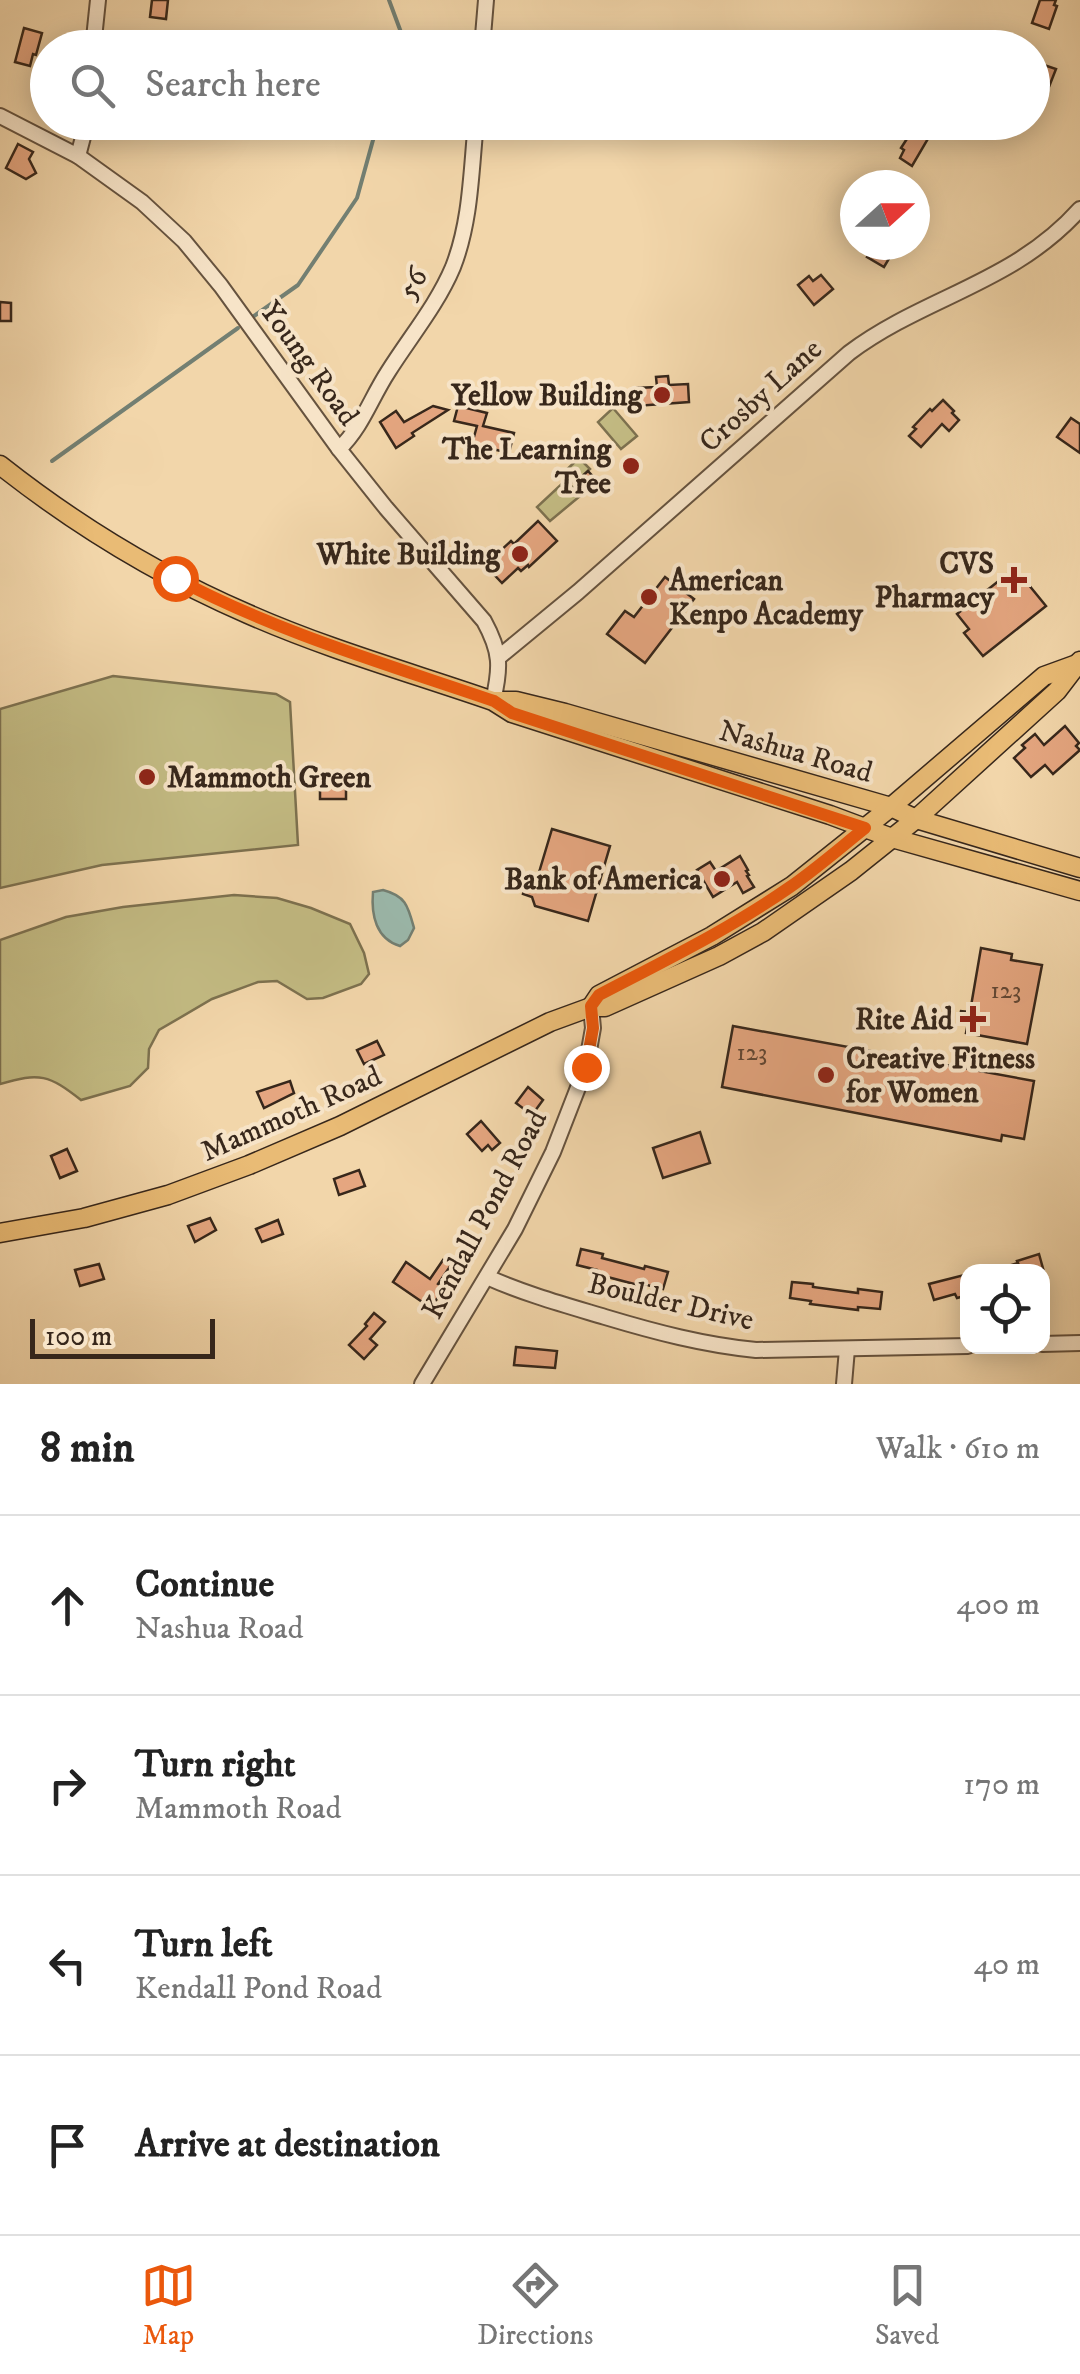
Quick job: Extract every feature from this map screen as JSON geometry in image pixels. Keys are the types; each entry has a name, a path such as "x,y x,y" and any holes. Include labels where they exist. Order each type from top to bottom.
{"main road":[{"name":"Nashua Road","path":"0,465 74,519 150,566 212,598 306,638 494,701 512,713 892,838 1080,890"},
{"name":"Mammoth Road","path":"591,1006 599,995 712,936 778,894 891,807 1044,676 1078,662"},
{"name":"Mammoth Road","path":"0,1233 84,1218 168,1195 250,1165 340,1126 520,1035 591,1006 604,1007 734,948 800,907 916,819 1057,691 1078,662"},
{"name":"Nashua Road","path":"494,701 516,701 565,713 891,807 916,819 1080,868"}],"street":[{"path":"94,30 98,0"},
{"path":"484,30 486,0"},
{"name":"Young Road","path":"0,116 30,131"},
{"name":"Young Road","path":"47,140 78,156 142,202 184,241 339,449 484,620 499,657"},
{"path":"78,156 82,140"},
{"name":"56","path":"339,449 359,426 385,375 433,305 452,267 468,212 474,140"},
{"name":"Crosby Lane","path":"499,657 849,354 885,328 1012,266 1080,209"},
{"path":"494,701 499,657"},
{"name":"Kendall Pond Road","path":"422,1384 488,1276 536,1186 579,1088 591,1047 591,1006"},
{"name":"Boulder Drive","path":"488,1276 560,1304 705,1344 756,1350 960,1346"},
{"path":"1050,1344 1080,1343"},
{"path":"844,1384 847,1349"}],"shaded area":[{"path":"613,408 637,436 621,449 598,422"},
{"path":"579,458 590,469 570,484 580,496 550,521 537,507 565,481 561,475"},
{"name":"Mammoth Green","path":"113,676 276,694 290,702 298,845 102,865 0,888 0,709"},
{"path":"383,890 401,899 412,920 414,928 400,946 385,938 374,917 373,892"},
{"path":"234,895 277,898 350,924 369,974 361,984 323,998 307,999 277,981 258,982 212,999 159,1030 149,1049 148,1068 130,1086 81,1100 44,1078 0,1084 0,940 66,917"}],"building":[{"path":"152,0 168,0 166,19 150,17"},
{"path":"1040,0 1056,0 1049,29 1032,23"},
{"path":"24,28 31,30 30,66 15,62"},
{"path":"906,140 927,140 912,166 900,158 904,150 901,148"},
{"path":"18,144 33,152 29,159 36,173 26,179 6,168"},
{"path":"821,275 833,289 814,305 798,285 809,276 813,281"},
{"path":"0,302 11,303 11,321 0,321"},
{"name":"Yellow Building","path":"668,376 669,385 688,384 689,402 636,406 635,388 657,387 656,377"},
{"path":"943,400 959,420 949,431 942,424 921,447 909,436 916,429 913,427"},
{"path":"433,406 448,410 396,448 380,422 396,411 404,422"},
{"path":"458,406 487,413 483,426 514,433 509,453 472,444 477,426 454,421"},
{"path":"1071,418 1080,424 1080,453 1057,437"},
{"path":"588,471 598,482 588,491 578,480"},
{"name":"White Building","path":"538,521 557,541 529,567 521,571 518,568 502,583 485,565"},
{"name":"CVS Pharmacy","path":"1015,568 1046,606 983,656 964,633 969,629 957,614"},
{"path":"665,577 694,599 645,663 607,634 625,611 634,617"},
{"path":"1065,726 1080,750 1053,774 1045,765 1031,777 1014,758 1025,748 1022,745 1035,734 1044,745"},
{"path":"320,778 346,778 346,799 320,799"},
{"path":"552,829 610,846 588,921 535,906 532,897 523,894 528,876 537,879"},
{"name":"Bank of America","path":"740,856 754,887 743,893 737,882 713,897 697,870 710,862 716,871"},
{"name":"Rite Aid","path":"981,948 1012,954 1011,960 1042,965 1027,1044 966,1033 968,1023 959,1022 961,1011 970,1012"},
{"path":"733,1026 1034,1081 1024,1139 1002,1135 1001,1141 722,1087"},
{"path":"377,1041 384,1055 364,1064 357,1050"},
{"path":"290,1081 294,1093 264,1108 257,1092"},
{"path":"528,1087 543,1100 532,1115 516,1103"},
{"path":"481,1121 500,1143 492,1150 488,1145 482,1151 467,1134"},
{"path":"700,1132 710,1163 663,1178 653,1148"},
{"path":"67,1149 77,1171 60,1178 51,1156"},
{"path":"359,1170 365,1186 339,1195 334,1179"},
{"path":"210,1218 216,1230 195,1242 188,1226"},
{"path":"278,1220 283,1234 262,1242 256,1229"},
{"path":"581,1249 603,1254 602,1258 668,1272 663,1289 596,1274 597,1270 577,1265"},
{"path":"1039,1254 1042,1264 1015,1264"},
{"path":"443,1260 451,1265 438,1284 444,1288 431,1308 393,1282 406,1262 430,1279"},
{"path":"99,1264 104,1279 80,1286 75,1270"},
{"path":"960,1276 960,1297 955,1294 934,1300 929,1284"},
{"path":"792,1282 858,1293 858,1289 882,1292 880,1309 858,1310 790,1298"},
{"path":"374,1313 385,1322 370,1339 377,1345 364,1359 349,1345"},
{"path":"516,1347 557,1351 555,1368 514,1365"}],"waterway":[{"path":"389,0 400,30"},
{"path":"254,316 298,285 357,198 373,140"},
{"path":"52,461 238,328"}],"place":[{"name":"Yellow Building","path":"662,395"},
{"name":"The Learning Tree","path":"631,466"},
{"name":"White Building","path":"520,554"},
{"name":"CVS Pharmacy","path":"1014,580"},
{"name":"American Kenpo Academy","path":"649,597"},
{"name":"Mammoth Green","path":"147,777"},
{"name":"Bank of America","path":"722,879"},
{"name":"Rite Aid","path":"973,1019"},
{"name":"Creative Fitness for Women","path":"826,1075"}],"route":[{"path":"175,578 306,638 494,701 512,713 865,828 752,912 599,995 591,1006 593,1028 586,1067"}]}
